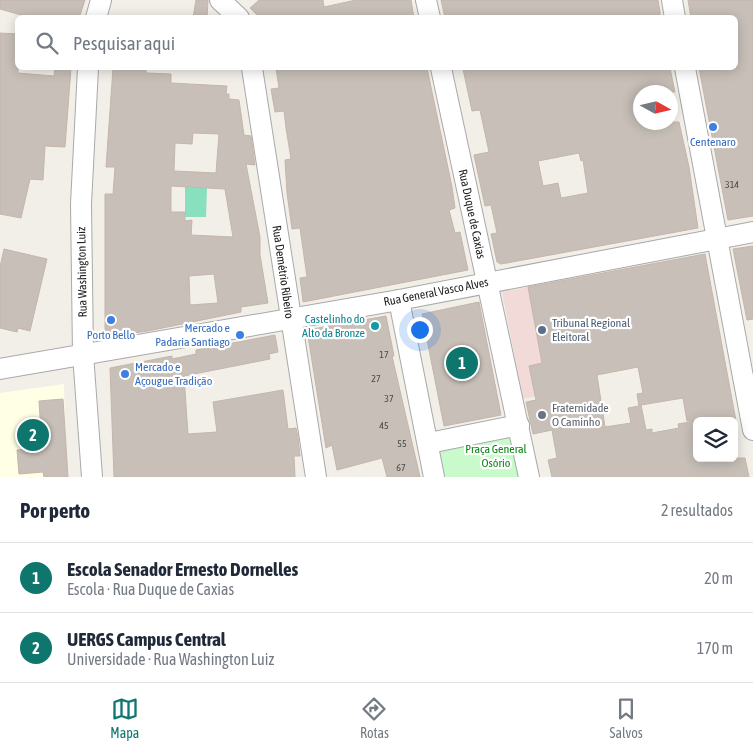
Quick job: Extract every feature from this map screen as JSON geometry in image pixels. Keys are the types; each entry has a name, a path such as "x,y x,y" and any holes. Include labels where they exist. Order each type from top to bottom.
{"street":[{"path":"97,15 101,0"},
{"path":"220,0 236,15"},
{"path":"426,0 429,15"},
{"path":"672,0 674,15"},
{"name":"Rua Washington Luiz","path":"88,70 81,204 83,354 92,477"},
{"name":"Rua Demétrio Ribeiro","path":"252,70 316,477"},
{"name":"Rua Duque de Caxias","path":"441,70 529,477"},
{"path":"685,70 753,430"},
{"name":"Rua General Vasco Alves","path":"0,370 400,300 753,232"},
{"path":"400,300 429,443 434,477"},
{"path":"429,443 518,424"}],"shaded area":[{"name":"Tribunal Regional Eleitoral","path":"565,280 585,387 523,399 502,292"},
{"path":"64,384 66,477 0,477 0,393"}],"green space":[{"path":"185,187 207,188 206,217 185,217"},
{"name":"Praça General Osório","path":"513,430 522,477 441,477 435,448"}],"building":[{"path":"0,0 85,0 80,15 21,15 0,9"},
{"path":"196,0 208,0 207,15 194,15"},
{"path":"259,0 323,0 324,7 356,0 411,0 414,15 257,15 250,8"},
{"path":"441,0 658,0 660,12 660,15 444,15"},
{"path":"688,0 753,0 753,216 728,220 699,70 738,70 738,15 690,15"},
{"path":"0,33 15,34 15,70 18,70 18,73 54,76 55,70 71,70 65,147 45,146 43,180 30,179 21,218 0,214"},
{"path":"113,70 146,70 146,73 171,74 171,83 227,86 226,94 229,94 229,99 239,100 244,135 251,136 255,165 246,164 260,237 260,255 268,303 241,307 241,312 148,331 105,337 105,194 113,194 115,167 106,167","holes":["193,133 219,134 216,173 174,171 175,143 192,144","171,186 225,189 233,237 191,235 192,220 185,221 185,212 171,212","214,274 218,303 190,305 189,276"]},
{"path":"276,70 427,70 452,187 455,208 449,210 455,233 460,232 468,270 303,302 300,278 307,277 300,228 292,229 287,193 285,160 291,159 284,111 275,112 271,89 279,88"},
{"path":"463,70 670,70 674,85 633,85 633,130 678,130 679,122 689,167 698,228 501,264 497,262 491,234 497,233 491,205 485,206 474,155 489,152 480,110 472,111","holes":["579,153 581,161 583,160 588,193 561,198 558,183 543,186 538,161"]},
{"path":"753,246 753,319 747,320 733,249"},
{"path":"4,249 47,259 30,331 18,328 17,332 0,328 0,267"},
{"path":"705,254 735,417 693,417 693,421 687,421 683,398 641,405 646,430 652,429 652,433 679,428 678,424 693,422 693,462 738,462 738,458 745,458 749,477 552,477 548,460 557,458 552,430 533,434 526,402 536,400 529,366 542,363 528,287","holes":["638,367 643,393 637,394 639,406 628,408 631,423 605,427 597,375"]},
{"path":"479,302 501,415 444,426 422,314"},
{"path":"386,316 394,356 392,356 420,477 387,477 382,458 337,470 332,445 326,448 307,330"},
{"path":"275,335 278,352 269,354 270,359 184,376 188,434 217,432 213,402 283,390 288,429 296,428 298,438 300,456 294,456 295,477 114,477 110,368 172,356 172,359 196,354 196,350"},
{"path":"63,399 68,477 44,477 43,472 19,474 17,450 42,448 39,401"}],"place":[{"name":"Centenaro","path":"713,127"},
{"name":"Porto Bello","path":"111,320"},
{"name":"Castelinho do Alto da Bronze","path":"375,326"},
{"name":"Tribunal Regional Eleitoral","path":"542,330"},
{"name":"Mercado e Padaria Santiago","path":"240,335"},
{"name":"Escola Senador Ernesto Dornelles","path":"462,363"},
{"name":"Mercado e Açougue Tradição","path":"125,374"},
{"name":"Fraternidade O Caminho","path":"542,415"},
{"name":"UERGS Campus Central","path":"33,435"}]}
